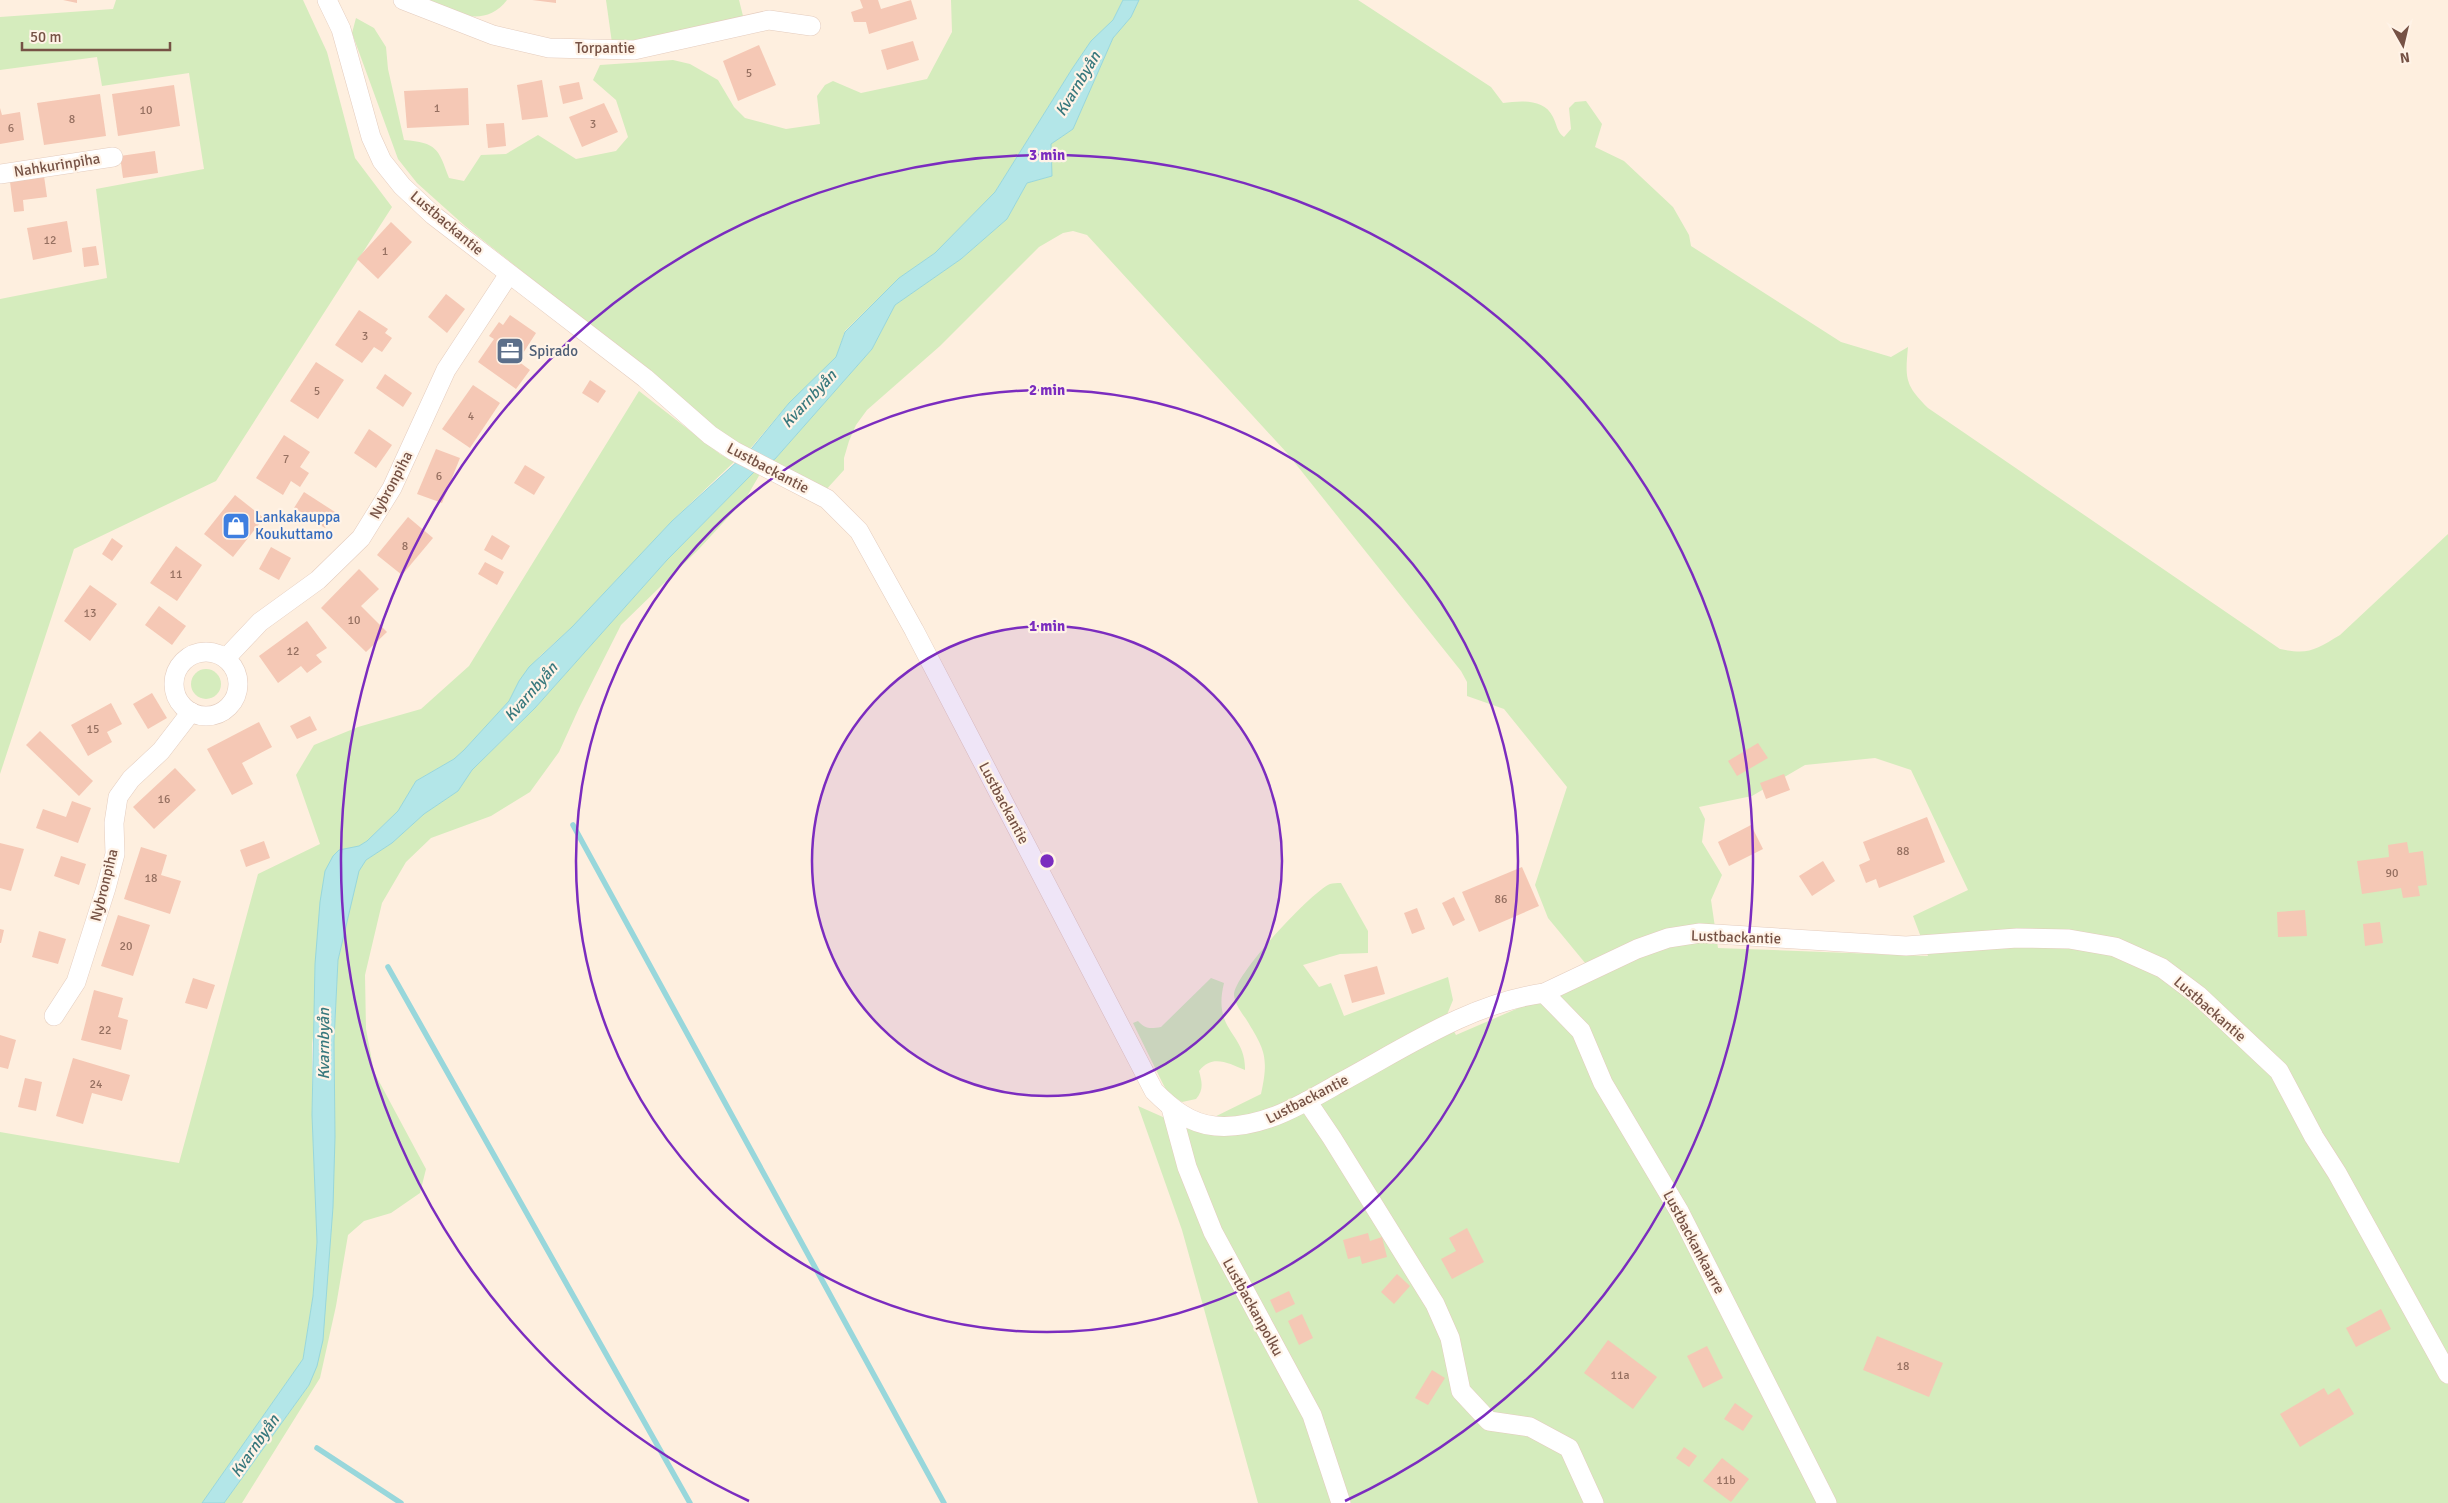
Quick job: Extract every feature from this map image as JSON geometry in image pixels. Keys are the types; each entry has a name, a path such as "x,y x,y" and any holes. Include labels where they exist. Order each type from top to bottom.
{"street":[{"name":"Lustbackantie","path":"327,0 341,29 371,137 382,161 402,186 433,215 645,378 710,435 734,451 827,499 859,531 918,639 1154,1091 1171,1108 1191,1120 1214,1126 1237,1126 1259,1123 1307,1101 1457,1019 1530,994 1544,992 1637,949 1668,938 1700,933 1906,946 2017,938 2068,939 2115,947 2162,968 2198,995 2279,1071 2314,1137 2337,1173 2448,1374"},
{"name":"Torpantie","path":"403,0 495,35 549,48 634,50 769,20 811,26"},
{"name":"Nahkurinpiha","path":"0,174 113,157"},
{"name":"Nybronpiha","path":"226,658 260,622 318,580 361,538 392,488 446,370 509,274"},
{"path":"206,651 226,658 233,666 237,675 238,686 233,701 222,712 212,715 201,715 191,712 177,696 175,676 179,666 186,659 206,651"},
{"name":"Nybronpiha","path":"54,1016 76,982 106,888 115,854 114,823 118,797 131,779 161,751 191,712"},
{"name":"Lustbackankaarre","path":"1544,992 1581,1031 1603,1083 1679,1210 1827,1503"},
{"path":"1307,1101 1435,1304 1450,1338 1461,1391 1489,1421 1530,1427 1569,1448 1594,1503"},
{"name":"Lustbackanpolku","path":"1171,1108 1187,1167 1213,1232 1312,1415 1342,1503"}],"green space":[{"path":"116,0 303,0 327,52 355,158 392,207 216,481 74,549 0,774 0,299 107,278 96,189 204,169 189,73 102,86 97,57 0,70 0,17 113,9"},
{"path":"424,0 507,0 498,9 488,14 467,16"},
{"path":"606,0 739,0 744,20 659,40 612,43"},
{"path":"951,0 1123,0 1113,20 1091,41 1072,69 995,192 935,253 899,278 845,331 836,357 789,403 749,450 721,434 681,397 465,226 417,183 398,159 352,33 356,18 374,28 386,47 388,69 404,140 430,145 439,154 449,178 464,181 481,155 506,154 538,135 576,159 616,151 628,137 616,100 593,80 600,65 673,60 690,64 718,80 734,107 745,118 786,129 820,124 817,96 825,85 833,81 861,93 927,79 952,32"},
{"path":"1139,0 1358,0 1491,87 1503,103 1531,102 1544,107 1553,117 1558,131 1564,137 1571,129 1569,108 1575,102 1586,101 1602,124 1595,147 1624,161 1673,207 1689,235 1691,246 1841,342 1891,357 1908,347 1908,381 1915,393 1928,408 2280,649 2290,651 2312,650 2340,635 2448,534 2448,1503 1258,1503 1182,1230 1138,1106 1190,1129 1261,1094 1265,1071 1264,1054 1246,1019 1238,1008 1234,995 1237,985 1274,935 1320,890 1330,884 1341,883 1368,931 1368,953 1340,954 1303,965 1319,987 1331,983 1344,1016 1448,977 1453,1000 1446,1017 1456,1035 1595,975 1548,918 1535,885 1567,787 1504,709 1467,696 1467,682 1461,671 1287,453 1087,235 1073,231 1063,233 1039,247 940,346 867,410 856,425 849,441 844,458 844,470 824,492 767,463 775,459 872,349 895,305 961,259 1007,219 1027,183 1052,176 1051,144 1073,129 1113,38 1131,17","holes":["1875,758 1911,770 1968,890 1913,916 1928,956 1718,948 1711,900 1722,875 1702,842 1705,819 1699,807 1752,796 1805,765"]},
{"path":"639,391 720,454 734,462 672,521 572,627 540,656 519,681 509,701 464,750 454,759 416,781 398,811 367,841 359,846 339,851 312,1044 312,1115 317,1242 313,1296 303,1359 202,1503 0,1503 0,1132 179,1163 258,874 320,844 296,775 314,745 358,727 421,709 469,666"},
{"path":"755,471 760,474 746,498 698,550 621,625 559,752 530,792 491,816 431,838 406,862 382,903 365,975 366,1029 374,1072 426,1169 420,1193 391,1213 364,1221 348,1235 336,1306 320,1378 242,1503 224,1503 309,1385 335,1137 334,1041 338,960 358,871 366,860 392,843 424,814 458,791 472,770 535,708 667,560"},
{"path":"206,669 217,673 221,684 217,695 206,699 195,695 191,684 195,673"},
{"path":"1211,978 1224,983 1221,999 1222,1012 1244,1057 1245,1070 1215,1061 1209,1063 1199,1071 1202,1086 1199,1096 1196,1099 1182,1102 1168,1093 1133,1023 1138,1021 1148,1028 1161,1027"}],"water":[{"name":"Kvarnbyån","path":"1123,0 1139,0 1131,17 1113,38 1073,129 1051,144 1052,176 1027,183 1007,219 961,259 895,305 872,349 775,459 755,471 667,560 535,708 472,770 458,791 424,814 392,843 366,860 359,871 338,960 334,1041 335,1137 333,1207 323,1340 317,1366 309,1385 224,1503 202,1503 303,1359 313,1296 317,1242 312,1115 315,964 320,902 325,871 333,856 339,850 359,846 367,841 398,811 416,781 454,759 464,750 509,701 519,681 529,667 572,627 672,521 752,448 789,403 836,357 845,332 899,278 935,253 995,192 1072,69 1091,41 1113,20"}],"building":[{"path":"63,0 77,0 77,3"},
{"path":"532,0 556,0 556,3"},
{"path":"860,0 878,0 881,9 911,0 917,19 869,34 866,22 854,22 851,12 863,8"},
{"path":"913,41 919,60 887,70 881,50"},
{"path":"759,45 776,85 738,101 723,61"},
{"path":"542,80 548,117 522,120 517,85"},
{"path":"579,82 583,99 563,104 559,86"},
{"path":"174,85 180,126 118,136 112,94"},
{"path":"468,88 469,125 407,128 404,91"},
{"path":"100,94 106,136 44,145 37,103"},
{"path":"604,103 618,132 582,147 569,117"},
{"path":"0,108 2,115 20,112 24,140 0,144"},
{"path":"504,123 506,146 488,148 486,124"},
{"path":"155,151 158,173 123,178 120,156"},
{"path":"44,176 47,197 23,200 24,211 14,212 10,182"},
{"path":"67,221 72,252 33,260 27,228"},
{"path":"391,222 412,242 378,279 357,259"},
{"path":"96,246 99,265 84,267 82,248"},
{"path":"446,294 465,309 447,333 428,317"},
{"path":"359,310 388,329 385,333 392,338 382,352 374,347 362,363 335,345"},
{"path":"510,315 536,333 518,361 530,370 516,389 478,362 494,339 489,336 499,322 503,325"},
{"path":"316,362 344,380 318,419 290,401"},
{"path":"385,374 412,393 403,407 376,388"},
{"path":"590,380 606,391 598,403 582,393"},
{"path":"473,385 500,403 470,448 442,429"},
{"path":"369,429 392,445 376,468 354,453"},
{"path":"284,435 310,452 300,467 309,473 300,487 291,481 283,495 256,478"},
{"path":"436,449 460,458 442,503 417,494"},
{"path":"525,465 545,477 534,495 514,483"},
{"path":"304,492 335,512 325,528 294,508"},
{"path":"235,495 264,518 233,557 204,534"},
{"path":"408,517 433,538 402,575 377,555"},
{"path":"492,535 510,546 502,560 484,550"},
{"path":"112,538 123,546 112,561 102,554"},
{"path":"176,546 202,565 177,601 150,583"},
{"path":"271,547 291,558 279,580 259,569"},
{"path":"485,562 504,572 497,585 478,574"},
{"path":"359,569 379,589 361,606 387,632 366,652 321,608"},
{"path":"90,585 117,604 90,641 64,621"},
{"path":"159,606 186,626 172,645 145,625"},
{"path":"307,621 327,648 316,655 322,662 307,673 301,666 278,683 259,656"},
{"path":"152,693 167,718 148,729 133,704"},
{"path":"111,703 122,724 107,732 112,742 88,756 71,725"},
{"path":"310,716 317,730 297,739 290,726"},
{"path":"259,722 272,747 242,763 253,784 232,795 207,749"},
{"path":"40,731 93,781 79,796 26,745"},
{"path":"1758,743 1768,758 1737,776 1728,761"},
{"path":"175,768 196,790 154,829 133,807"},
{"path":"1784,774 1790,790 1766,799 1760,783"},
{"path":"72,801 91,808 78,843 36,828 43,809 66,817"},
{"path":"1927,817 1945,862 1879,888 1876,879 1866,883 1859,865 1870,860 1863,842"},
{"path":"1751,825 1763,849 1729,866 1718,842"},
{"path":"264,841 270,858 246,867 240,850"},
{"path":"2407,842 2409,853 2423,851 2427,885 2418,886 2420,896 2403,898 2401,888 2362,894 2357,861 2389,857 2388,845"},
{"path":"0,843 24,849 11,891 0,888"},
{"path":"141,847 167,855 161,875 181,881 170,914 124,899"},
{"path":"61,856 86,864 79,885 54,876"},
{"path":"1823,861 1835,881 1812,896 1799,876"},
{"path":"1522,867 1539,906 1479,932 1462,892"},
{"path":"1454,897 1465,920 1453,926 1442,903"},
{"path":"1417,908 1425,929 1412,934 1404,913"},
{"path":"2305,910 2307,936 2278,937 2277,912"},
{"path":"118,915 150,925 133,976 101,966"},
{"path":"2380,922 2383,943 2365,946 2363,924"},
{"path":"0,929 4,930 1,943 0,943"},
{"path":"39,931 66,939 58,964 32,957"},
{"path":"1377,966 1385,994 1352,1003 1344,975"},
{"path":"193,978 215,985 207,1009 185,1003"},
{"path":"94,990 123,998 118,1017 128,1020 121,1050 81,1040"},
{"path":"0,1035 16,1040 8,1069 0,1067"},
{"path":"73,1058 130,1075 122,1101 92,1093 83,1124 56,1116"},
{"path":"25,1078 42,1082 36,1111 18,1107"},
{"path":"1467,1228 1484,1262 1452,1279 1441,1259 1456,1251 1449,1238"},
{"path":"1368,1233 1370,1241 1382,1237 1387,1257 1362,1264 1360,1256 1348,1259 1343,1240"},
{"path":"1397,1274 1410,1286 1394,1304 1381,1292"},
{"path":"1289,1291 1295,1304 1276,1313 1270,1300"},
{"path":"2381,1309 2391,1329 2356,1347 2346,1328"},
{"path":"1302,1314 1313,1338 1299,1345 1288,1321"},
{"path":"1877,1336 1943,1363 1929,1397 1863,1370"},
{"path":"1608,1340 1657,1377 1633,1409 1584,1373"},
{"path":"1707,1346 1723,1378 1703,1388 1687,1356"},
{"path":"1432,1370 1445,1378 1428,1405 1415,1398"},
{"path":"2324,1388 2328,1395 2339,1388 2354,1414 2300,1447 2280,1414"},
{"path":"1735,1403 1753,1416 1743,1431 1724,1419"},
{"path":"1684,1447 1697,1456 1689,1467 1676,1458"},
{"path":"1722,1458 1749,1479 1731,1502 1703,1481"}],"waterway":[{"path":"573,825 944,1503"},
{"path":"388,967 690,1503"},
{"path":"317,1448 401,1503"}],"place":[{"name":"Spirado","path":"510,351"},
{"name":"Lankakauppa Koukuttamo","path":"236,526"}]}
